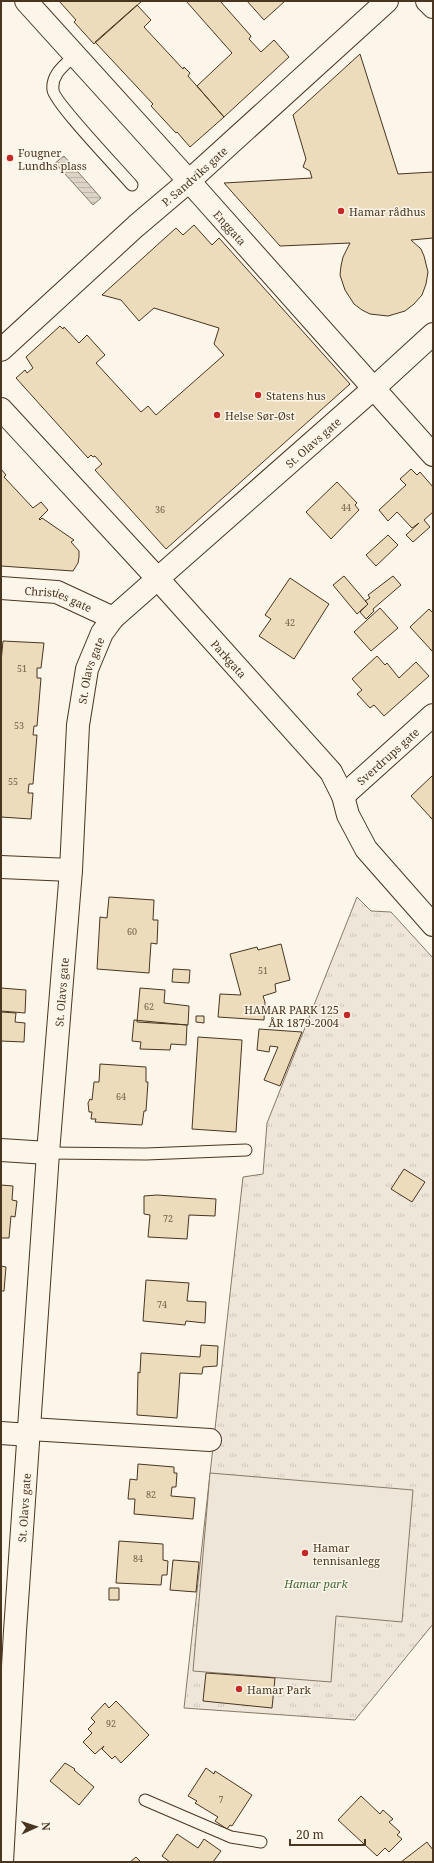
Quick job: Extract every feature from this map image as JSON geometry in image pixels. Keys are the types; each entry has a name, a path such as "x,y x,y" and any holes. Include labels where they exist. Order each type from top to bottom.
{"main road":[{"name":"Enggata","path":"26,1 190,181 433,456"},
{"name":"P. Sandviks gate","path":"1,350 136,226 190,181 386,1"},
{"path":"427,1 433,7"},
{"name":"St. Olavs gate","path":"2,1862 6,1716 15,1631 48,1153 54,1097 71,870 78,725 87,669 102,633 113,618 374,389 433,334"},
{"name":"Parkgata","path":"1,409 158,579 331,772 343,796 348,815 366,849 433,925"},
{"name":"Christies gate","path":"1,588 57,592 113,618"},
{"name":"Sverdrups gate","path":"343,796 433,715"},
{"path":"1,867 71,870"},
{"path":"1,1150 48,1153"},
{"path":"1,1433 29,1432 210,1440"}],"lane":[{"path":"75,55 55,75 53,91 62,106 132,185"},
{"path":"48,1153 146,1154 246,1150"},
{"path":"145,1800 231,1837 261,1842"}],"green space":[{"name":"Hamar park","path":"357,897 371,911 391,912 433,958 433,1624 355,1720 184,1708 243,1177 263,1174 267,1123"},
{"name":"Hamar tennisanlegg","path":"210,1473 413,1490 402,1622 336,1616 331,1682 193,1671"}],"shaded area":[{"path":"64,156 101,198 93,205 55,163"}],"building":[{"path":"59,1 142,1 94,44 74,22 76,20"},
{"path":"186,1 220,1 251,36 249,39 261,52 274,40 289,57 224,117 197,86 232,53"},
{"path":"247,1 285,1 264,20"},
{"path":"137,5 151,20 144,27 183,69 184,67 190,73 188,76 224,117 190,147 151,106 153,104 95,42"},
{"name":"Hamar rådhus","path":"360,54 398,174 433,172 433,238 411,240 421,249 424,256 428,272 426,284 422,295 414,304 405,311 388,316 370,314 362,310 354,304 345,290 340,275 343,257 350,243 280,246 224,183 312,178 310,171 303,167 306,159 293,115"},
{"name":"Statens hus","path":"194,225 212,245 219,238 350,384 166,549 95,470 102,464 95,456 93,457 91,455 88,458 16,378 25,370 27,373 33,368 26,357 60,326 63,329 64,327 79,343 87,335 105,355 96,363 141,412 148,406 156,415 224,355 214,344 219,328 154,308 139,321 121,300 102,295 176,228 183,235"},
{"path":"1,469 6,475 4,477 33,508 41,502 48,510 39,519 40,520 42,518 74,540 71,542 79,551 79,557 78,563 73,571 1,566"},
{"path":"411,469 417,475 420,472 433,487 433,512 424,520 430,527 413,542 406,535 419,523 412,528 397,512 388,521 379,510 406,485 400,479"},
{"path":"337,482 357,503 355,505 359,510 331,539 306,512"},
{"path":"388,535 398,545 376,566 366,555"},
{"path":"344,576 368,604 357,614 333,585"},
{"path":"393,576 401,585 373,609 374,611 366,619 360,612 368,604 365,601 370,598 368,595"},
{"path":"290,578 329,604 294,659 259,636 271,619 265,615"},
{"path":"380,608 398,628 371,651 354,632"},
{"path":"429,609 433,613 433,652 410,627"},
{"path":"3,641 44,643 41,668 37,668 37,678 41,678 37,726 34,726 33,735 37,735 33,784 29,784 28,793 33,793 31,819 1,817 1,662"},
{"path":"377,656 385,665 387,663 399,678 416,662 429,676 384,716 374,705 370,708 357,694 362,690 352,679"},
{"path":"433,775 433,820 411,796"},
{"path":"109,897 154,900 153,920 158,920 157,944 151,943 149,973 97,969 100,917 107,918"},
{"path":"281,944 290,980 275,984 276,992 263,996 265,1002 264,1020 218,1017 220,994 241,995 230,954 257,947 258,950"},
{"path":"173,969 190,970 189,983 172,982"},
{"path":"1,988 26,990 25,1013 1,1011"},
{"path":"140,988 165,990 164,1003 189,1006 188,1025 137,1022"},
{"path":"1,1012 16,1013 15,1022 25,1023 24,1042 1,1041"},
{"path":"196,1016 204,1016 204,1023 196,1022"},
{"path":"134,1020 187,1025 186,1045 171,1044 170,1050 140,1049 141,1042 132,1041"},
{"path":"259,1029 302,1032 280,1086 264,1080 278,1047 270,1046 269,1052 257,1050"},
{"path":"198,1037 242,1040 236,1132 192,1129"},
{"path":"100,1064 146,1067 146,1082 148,1082 146,1111 144,1111 142,1125 95,1122 96,1119 91,1119 92,1112 89,1112 88,1103 90,1099 92,1100 94,1082 99,1082"},
{"path":"404,1169 425,1182 412,1202 391,1189"},
{"path":"1,1185 13,1186 12,1200 17,1201 15,1217 11,1216 9,1238 1,1238"},
{"path":"157,1195 216,1199 215,1216 189,1215 187,1239 148,1237 150,1215 144,1214 144,1196"},
{"path":"1,1266 6,1267 4,1291 1,1291"},
{"path":"146,1280 189,1283 187,1301 206,1302 205,1323 186,1321 185,1325 143,1321"},
{"path":"201,1345 218,1346 217,1366 203,1367 202,1374 180,1373 177,1418 137,1415 138,1372 140,1373 141,1353 200,1357"},
{"path":"138,1464 174,1467 174,1473 177,1473 176,1487 172,1487 171,1496 195,1498 193,1519 134,1514 135,1499 128,1499 130,1479 137,1480"},
{"path":"119,1541 163,1544 163,1560 168,1561 167,1575 162,1575 161,1585 116,1583"},
{"path":"173,1560 199,1562 196,1592 170,1590"},
{"path":"109,1588 119,1588 119,1600 109,1600"},
{"name":"Hamar Park","path":"206,1673 275,1678 272,1708 203,1701"},
{"path":"116,1701 149,1735 121,1763 115,1756 112,1759 102,1749 104,1746 95,1754 83,1742 92,1733 88,1729 95,1722 91,1718 105,1703 109,1708"},
{"path":"65,1763 75,1769 74,1770 94,1787 79,1805 50,1781"},
{"path":"206,1768 214,1774 215,1771 252,1795 232,1826 230,1825 227,1829 215,1821 218,1817 195,1803 197,1801 188,1796"},
{"path":"361,1796 380,1814 383,1810 393,1819 389,1822 400,1832 397,1835 402,1839 389,1852 385,1848 377,1856 338,1820"},
{"path":"177,1834 198,1848 204,1839 221,1851 213,1862 170,1862 162,1856"},
{"path":"427,1842 433,1850 433,1862 401,1862"},
{"path":"136,1857 141,1862 130,1862"}],"place":[{"name":"Fougner Lundhs plass","path":"10,158"},
{"name":"Hamar rådhus","path":"341,211"},
{"name":"Statens hus","path":"258,395"},
{"name":"Helse Sør-Øst","path":"217,415"},
{"name":"HAMAR PARK 125 ÅR 1879-2004","path":"347,1015"},
{"name":"Hamar tennisanlegg","path":"305,1553"},
{"name":"Hamar Park","path":"239,1689"}]}
